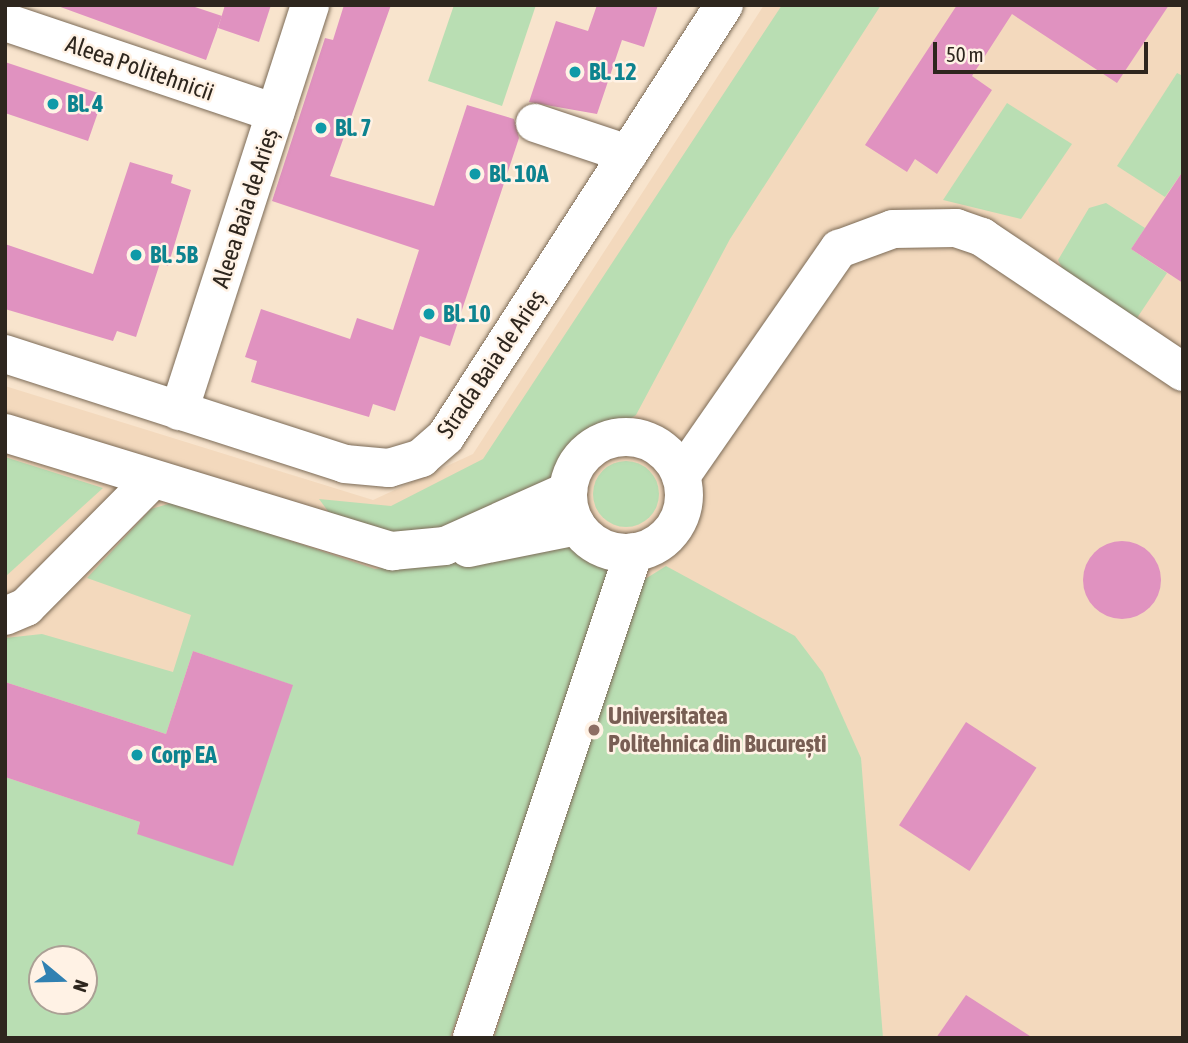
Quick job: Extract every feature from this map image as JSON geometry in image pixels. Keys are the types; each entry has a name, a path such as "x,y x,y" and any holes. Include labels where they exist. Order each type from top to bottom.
{"street":[{"name":"Aleea Baia de Arieș","path":"179,411 310,5"},
{"name":"Strada Baia de Arieș","path":"5,354 345,464 389,468 421,458 446,436 723,5"},
{"name":"Aleea Politehnicii","path":"5,22 275,113"},
{"path":"535,123 628,154"},
{"path":"681,476 839,249 893,229 956,228 982,237 1183,372"},
{"path":"5,433 363,547 403,551 445,546 480,549 573,509"},
{"path":"623,436 656,444 681,476 683,507 674,528 634,552 602,548 573,509 586,454 623,436"},
{"path":"5,615 26,607 152,480"},
{"path":"472,1038 634,552"}],"shaded area":[{"name":"Universitatea Politehnica din București","path":"764,5 1183,5 1183,1038 5,1038 5,386 373,500 473,454"}],"green space":[{"path":"454,5 536,5 502,106 428,81"},
{"path":"782,5 881,5 730,239 636,415 581,449 561,479 439,529 395,534 333,518 319,499 391,506 483,459"},
{"path":"1177,73 1183,76 1183,171 1165,197 1117,166"},
{"path":"1007,103 1072,144 1021,219 943,200"},
{"path":"1106,203 1145,228 1131,249 1167,273 1135,321 1067,277 1058,260 1089,208"},
{"path":"5,457 103,488 5,577"},
{"path":"620,461 632,461 650,470 657,481 657,507 650,518 639,525 620,527 607,522 598,513 593,500 593,488 598,475 607,466"},
{"path":"175,502 375,569 582,542 610,558 613,569 450,1038 5,1038 5,777 140,822 137,834 292,685 193,651 166,734 5,682 5,638 42,634 173,672 191,615 87,578 151,509"},
{"path":"666,566 795,636 823,673 861,758 883,1038 494,1038 642,581"}],"building":[{"path":"55,5 189,5 222,16 206,60"},
{"path":"225,5 271,5 259,42 218,28"},
{"path":"344,5 391,5 330,176 434,206 467,105 514,119 519,138 450,346 420,336 395,411 373,404 369,417 251,382 257,361 245,357 261,309 350,339 357,318 393,330 419,250 272,201 325,38 333,40"},
{"name":"Bl. 12","path":"597,5 658,5 644,47 622,40 597,114 529,102 556,21 588,31"},
{"path":"957,5 1169,5 1117,83 1012,14 972,76 992,90 937,174 915,159 907,172 865,145"},
{"name":"Bl. 4","path":"5,62 104,95 88,141 5,113"},
{"name":"Bl. 5B","path":"130,162 173,175 171,183 191,190 168,266 160,263 136,337 117,331 113,341 5,309 5,244 93,274"},
{"path":"1183,171 1183,283 1131,249"},
{"path":"1114,541 1130,541 1144,547 1155,558 1161,572 1161,588 1155,602 1144,613 1130,619 1114,619 1100,613 1089,602 1083,588 1083,572 1089,558 1100,547"},
{"name":"Corp EA","path":"193,651 293,685 233,866 137,834 140,822 5,777 5,682 166,734"},
{"path":"966,722 1036,768 969,871 899,825"},
{"path":"966,995 1033,1038 936,1038"}],"place":[{"name":"Bl. 12","path":"575,72"},
{"name":"Bl. 4","path":"53,104"},
{"name":"Bl. 7","path":"321,128"},
{"name":"Bl. 10A","path":"475,174"},
{"name":"Bl. 5B","path":"136,255"},
{"name":"Bl. 10","path":"429,314"},
{"name":"Universitatea Politehnica din București","path":"594,730"},
{"name":"Corp EA","path":"137,755"}]}
